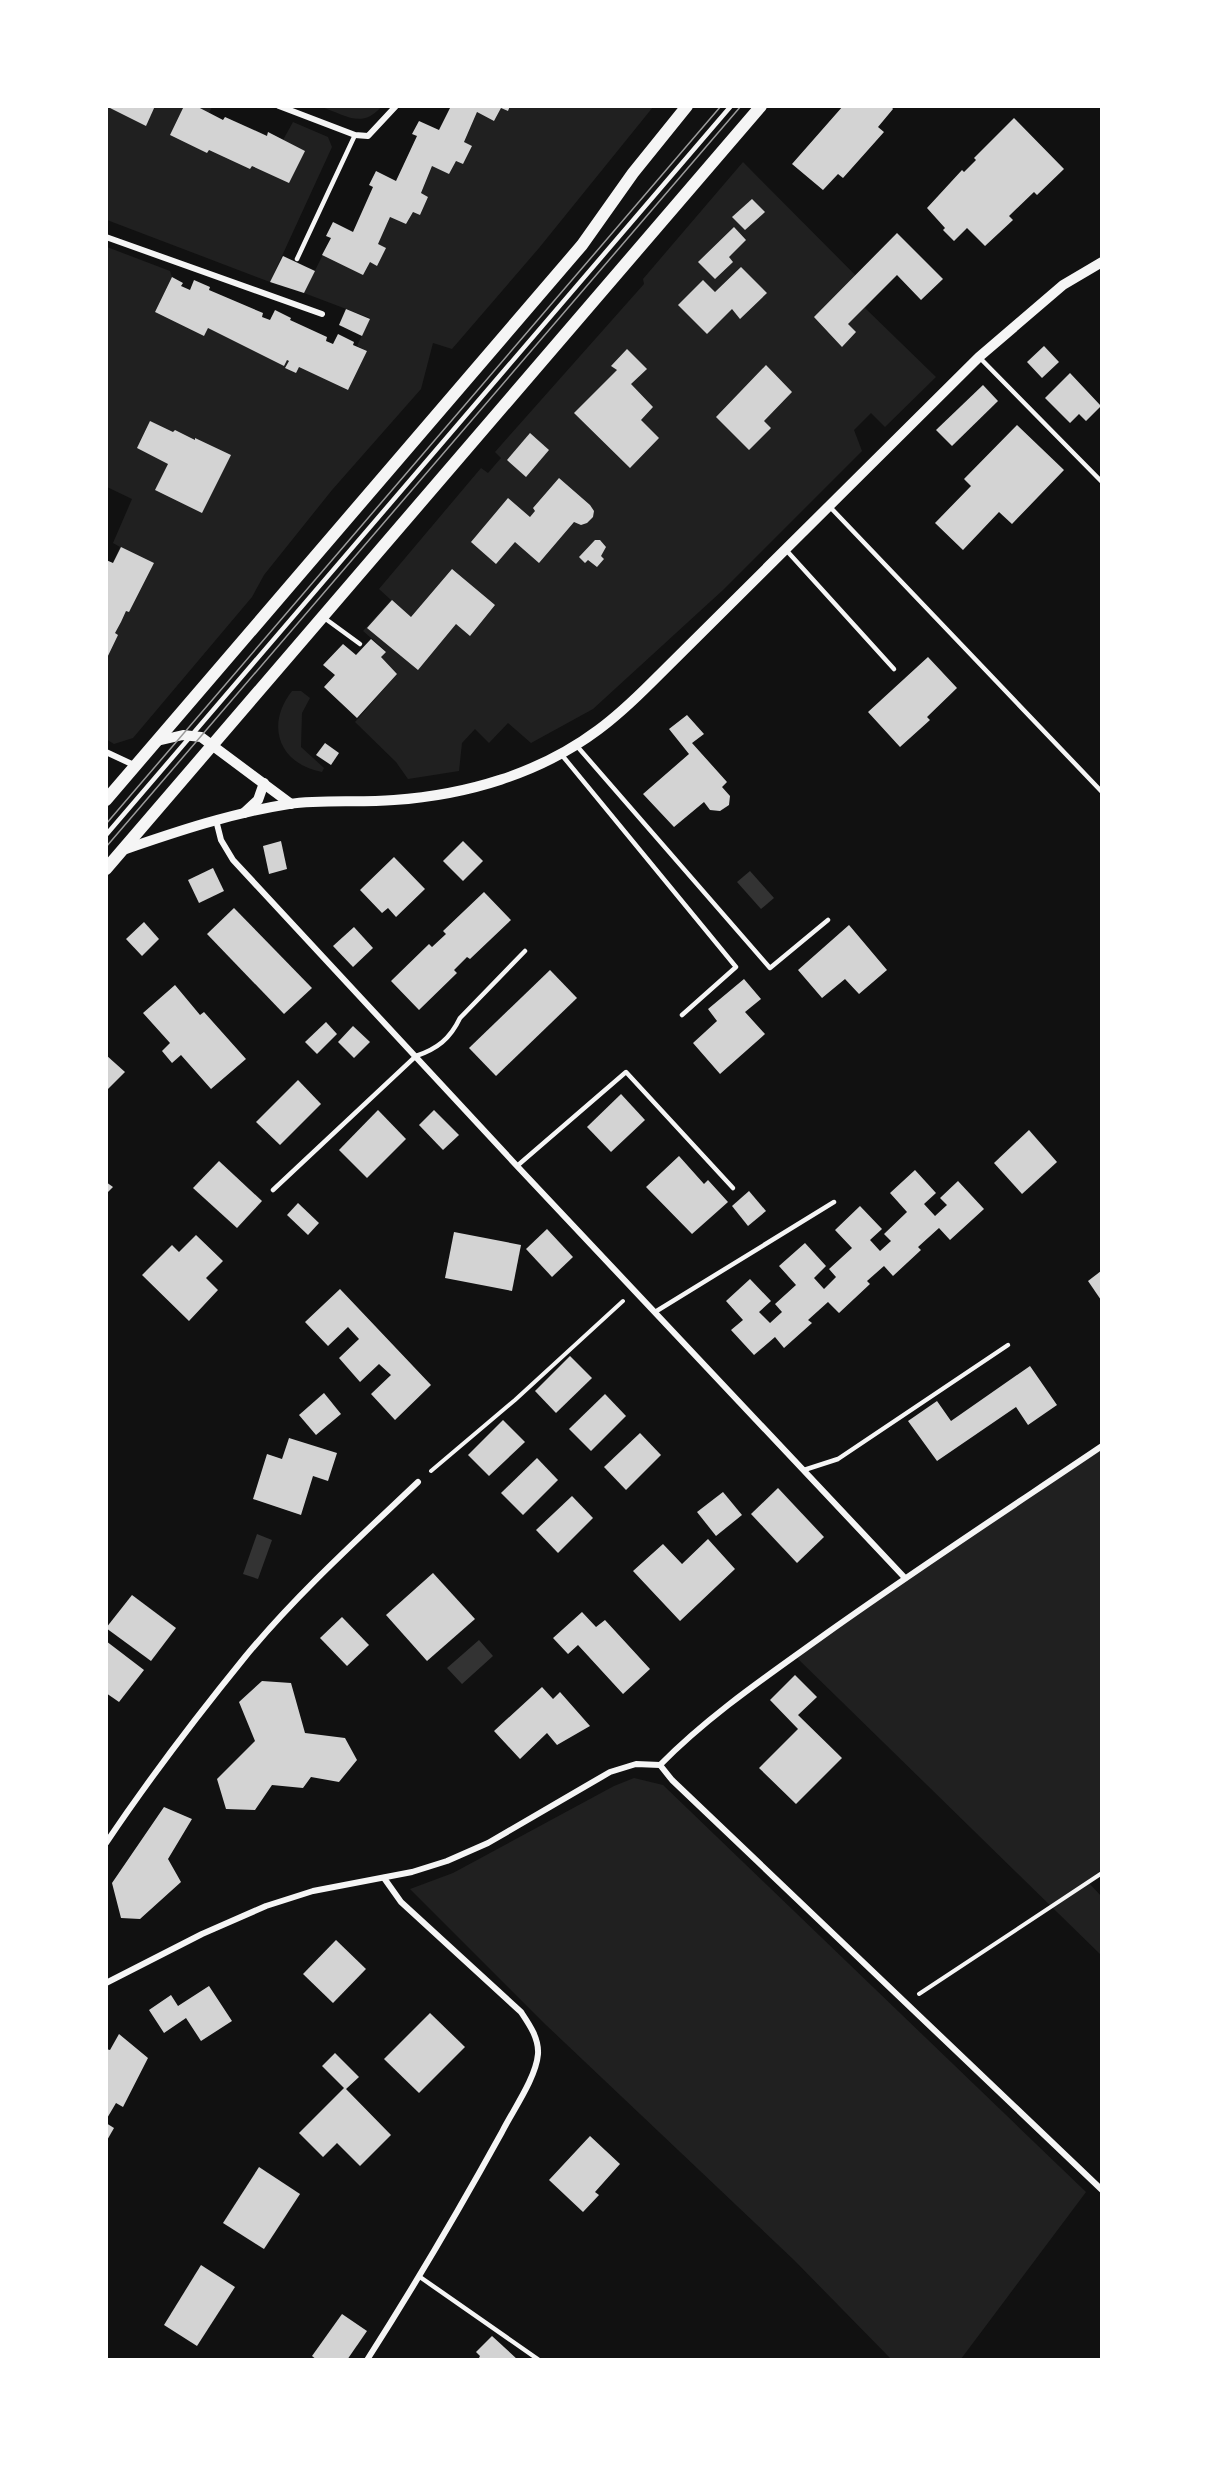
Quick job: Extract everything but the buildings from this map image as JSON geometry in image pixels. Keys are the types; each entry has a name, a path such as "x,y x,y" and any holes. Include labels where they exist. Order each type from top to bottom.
{"main road":[{"path":"106,800 582,245 633,173 687,106"},
{"path":"106,869 761,106"}],"street":[{"path":"279,106 355,135 368,136 396,106"},
{"path":"106,237 322,314"},
{"path":"123,850 216,820 291,804 393,801 427,797 499,781 536,767 576,745 619,714 787,551 980,357 1063,285 1101,262"},
{"path":"157,741 172,736 193,735 214,744 291,804"},
{"path":"106,752 137,766"},
{"path":"244,813 258,800 264,783"},
{"path":"216,820 221,840 233,860 905,1578"},
{"path":"106,1983 202,1934 266,1906 313,1891 384,1878 447,1861 488,1843 610,1772 636,1764 660,1765 689,1736 905,1578 1101,1446"},
{"path":"106,1843 129,1809 246,1656 321,1574 418,1482"},
{"path":"660,1765 672,1780 1101,2190"},
{"path":"367,2360 420,2277 520,2097 533,2071 538,2053 533,2032 521,2012 401,1902 384,1878"}],"lane":[{"path":"106,836 731,106"},
{"path":"297,259 355,135"},
{"path":"980,357 1101,482"},
{"path":"829,507 1101,792"},
{"path":"787,551 894,669"},
{"path":"323,617 360,644"},
{"path":"576,745 770,968 828,920"},
{"path":"561,754 736,967 682,1015"},
{"path":"273,1190 416,1056 431,1051 444,1042 455,1030 460,1018 525,951"},
{"path":"517,1166 626,1072 733,1188"},
{"path":"655,1312 834,1202"},
{"path":"804,1470 838,1460 1008,1345"},
{"path":"420,2277 539,2360"}],"path":[{"path":"418,1482 515,1400 634,1291"},
{"path":"906,2002 1101,1873"}],"shaded area":[{"path":"106,107 212,107 209,113 223,120 225,117 266,135 268,132 283,140 293,122 328,137 332,147 270,282 107,220"},
{"path":"322,107 381,107 374,114 360,119"},
{"path":"510,107 653,107 539,248 452,349 433,343 421,389 332,490 264,575 252,597 133,738 114,744 106,739 107,560 113,563 120,547 113,543 132,499 107,487 107,247 170,271 172,277 155,312 204,336 208,328 284,366 287,360 347,390 367,351 357,346 370,318 304,293 331,238 326,236 333,222 378,243 390,217 406,224 413,212 420,215 428,197 421,193 432,166 456,161 463,164 472,147 464,142 477,112 494,121 501,108 508,111"},
{"path":"743,162 876,296 865,308 936,377 885,427 871,413 854,430 862,451 723,590 593,709 531,743 508,723 489,743 475,729 462,743 459,771 408,779 396,762 355,722 397,674 381,657 386,651 363,631 391,600 379,589 481,468 488,473 501,458 495,452 644,284 643,279"},
{"path":"292,691 301,691 310,698 302,713 301,747 324,768 322,772 307,768 295,761 286,752 281,741 278,729 279,717"},
{"path":"750,871 774,898 761,909 737,882"},
{"path":"1101,1446 1102,1873 1089,1883 1101,1896 1101,1955 795,1656"},
{"path":"257,1534 272,1540 258,1579 243,1574"},
{"path":"479,1640 493,1656 462,1684 447,1668"},
{"path":"634,1778 663,1785 1086,2192 961,2359 891,2359 794,2260 545,2024 410,1889 453,1873 614,1786"}],"tram line":[{"path":"106,824 721,106"},
{"path":"106,847 741,106"}]}
